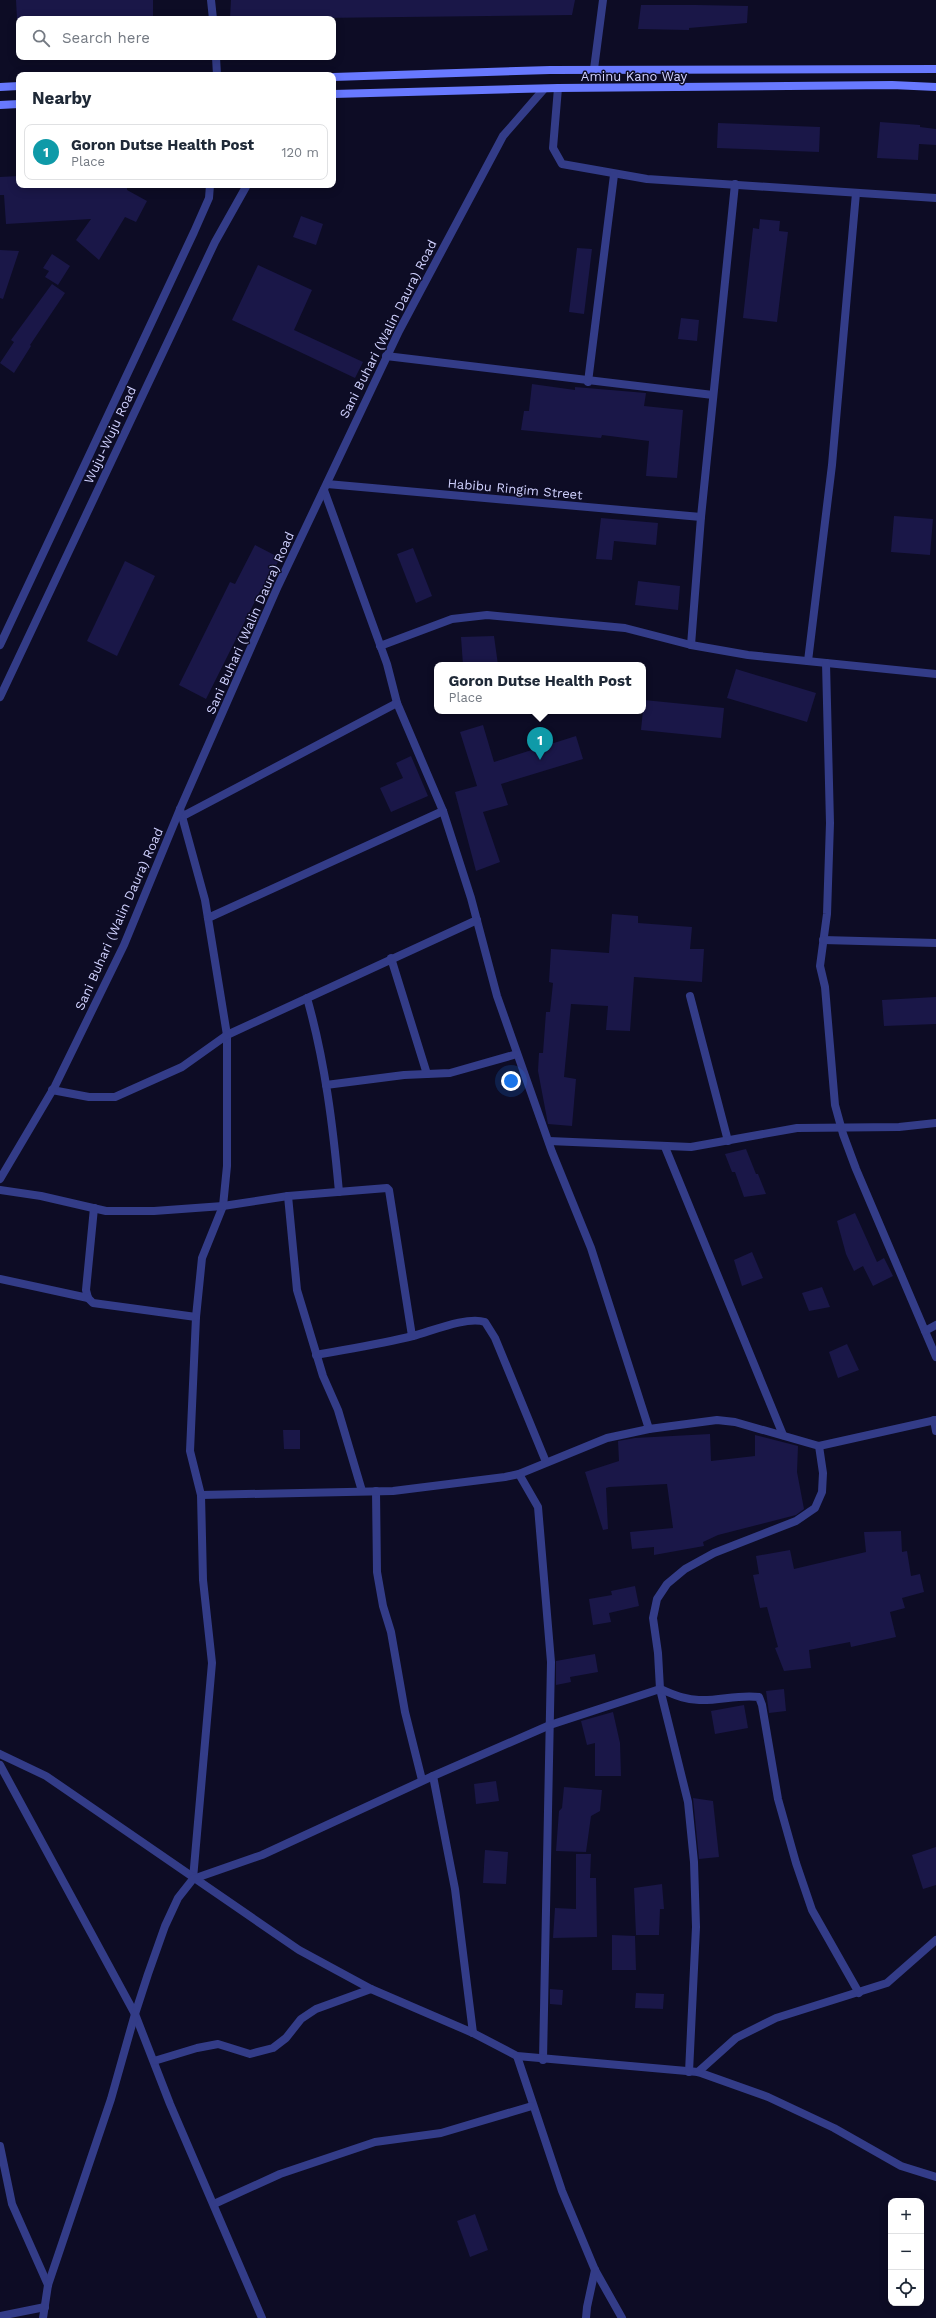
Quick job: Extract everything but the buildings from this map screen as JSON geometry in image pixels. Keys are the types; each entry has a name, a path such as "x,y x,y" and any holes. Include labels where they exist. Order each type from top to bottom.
{"main road":[{"name":"Aminu Kano Way","path":"336,77 594,70 936,69"},
{"name":"Aminu Kano Way","path":"336,94 558,88 892,85 936,87"},
{"path":"0,87 16,86"},
{"path":"0,105 16,104"}],"street":[{"path":"211,0 213,16"},
{"path":"594,70 603,0"},
{"path":"216,60 217,72"},
{"path":"558,88 552,148 562,164 614,175 647,179 936,198"},
{"name":"Sani Buhari (Walin Daura) Road","path":"0,1178 52,1090 124,945 278,586 326,487 386,356 480,175 502,136 544,89"},
{"path":"588,382 614,175"},
{"path":"691,646 701,517 735,184"},
{"name":"Wuju-Wuju Road","path":"0,645 194,232 208,198 210,188"},
{"name":"Wuju-Wuju Road","path":"0,697 215,242 245,188"},
{"path":"808,661 832,465 856,193"},
{"path":"386,356 588,382 713,395"},
{"path":"326,487 380,646 397,703 443,811 477,920 497,996 549,1141 591,1248 649,1428"},
{"name":"Habibu Ringim Street","path":"326,487 701,517"},
{"path":"380,646 452,619 487,615 625,628 691,646 808,661 936,674"},
{"path":"826,663 830,823 827,914 820,966 825,988 835,1105 856,1169 936,1357"},
{"path":"193,1879 212,1663 203,1580 201,1495 190,1451 196,1317 202,1258 223,1206 227,1166 227,1035 206,900 181,812 397,703"},
{"path":"208,918 443,811"},
{"path":"52,1090 89,1097 115,1097 182,1067 227,1035 391,958 477,920"},
{"path":"823,940 936,943"},
{"path":"391,958 427,1074"},
{"path":"690,996 728,1141"},
{"path":"307,998 317,1034 326,1085 335,1144 338,1192"},
{"path":"326,1085 427,1074 450,1073 517,1054"},
{"path":"549,1141 691,1147 797,1128 899,1127 936,1123"},
{"path":"665,1147 784,1435"},
{"path":"0,1190 41,1196 106,1211 154,1211 223,1206 288,1196 380,1187 389,1190 412,1336"},
{"path":"288,1196 297,1290 316,1355 338,1410 362,1492"},
{"path":"94,1208 86,1290 88,1298 93,1303 196,1317"},
{"path":"0,1279 88,1298"},
{"path":"316,1355 412,1336 468,1321 477,1320 485,1322 495,1338 546,1462"},
{"path":"925,1331 936,1325"},
{"path":"201,1495 393,1491 519,1474 607,1438 649,1428 717,1420 735,1422 819,1446 935,1420 936,1431"},
{"path":"689,2072 696,1927 694,1862 688,1802 660,1689 658,1653 653,1618 657,1599 667,1584 685,1569 714,1553 796,1521 815,1508 822,1492 823,1473 819,1446"},
{"path":"519,1474 538,1507 551,1662 543,2060"},
{"path":"376,1491 377,1572 383,1606 391,1632 406,1712 422,1780"},
{"path":"43,2318 48,2284 111,2099 135,2014 165,1926 178,1898 193,1879 262,1855 422,1780 550,1725 660,1689 679,1697 700,1700 746,1695 759,1697 762,1705 778,1799 796,1863 812,1910 859,1993"},
{"path":"0,1754 46,1776 193,1879 299,1950 371,1989 473,2033 517,2056 543,2060 698,2072 768,2097 834,2128 901,2166 936,2177"},
{"path":"0,1765 135,2014 262,2318"},
{"path":"433,1776 455,1889 473,2033"},
{"path":"698,2072 736,2038 776,2018 887,1983 936,1940"},
{"path":"154,2061 196,2048 218,2044 250,2054 273,2048 286,2038 301,2019 316,2009 371,1989"},
{"path":"517,2056 532,2106 562,2191 595,2270 622,2318"},
{"path":"214,2204 280,2174 369,2144 441,2133 532,2106"},
{"path":"0,2146 12,2204 48,2284"},
{"path":"586,2318 595,2270"},
{"path":"0,2316 45,2307"}],"place":[{"name":"Goron Dutse Health Post","path":"540,760"}]}
